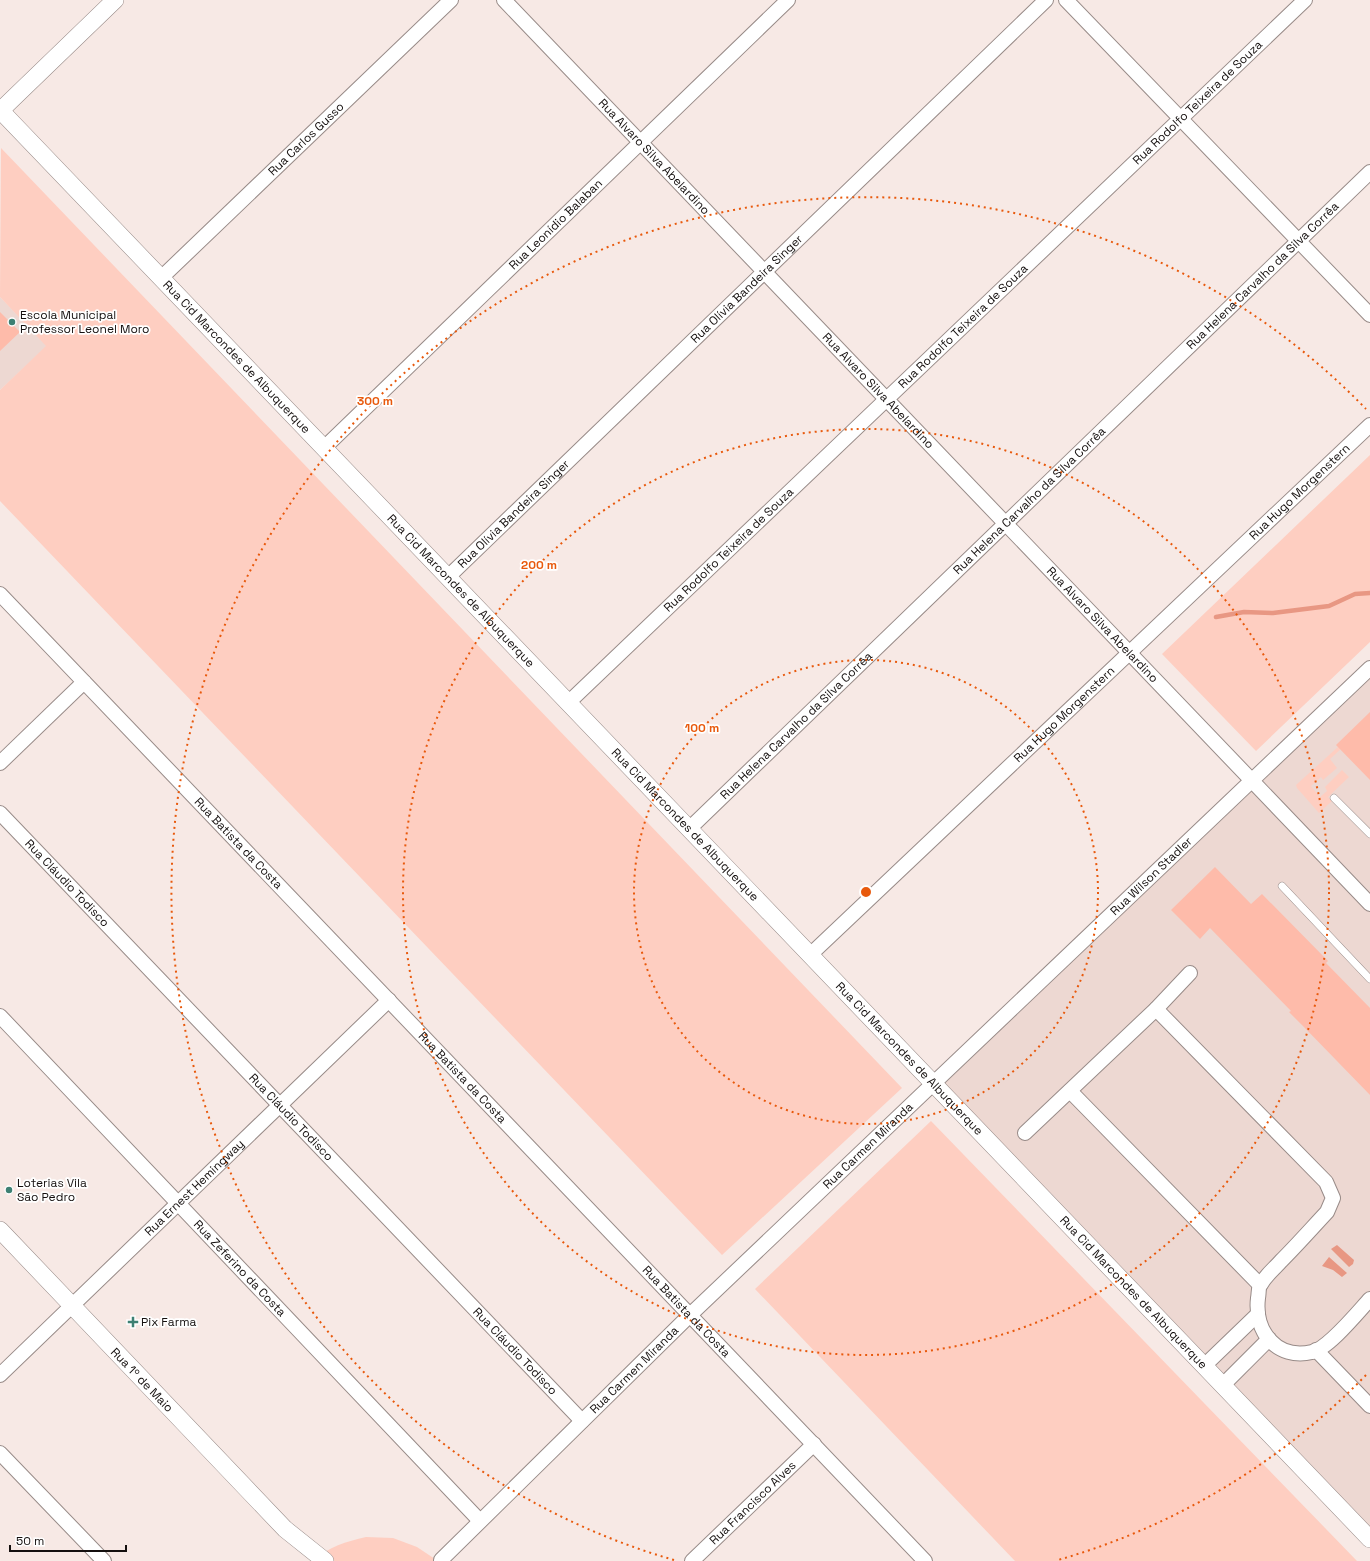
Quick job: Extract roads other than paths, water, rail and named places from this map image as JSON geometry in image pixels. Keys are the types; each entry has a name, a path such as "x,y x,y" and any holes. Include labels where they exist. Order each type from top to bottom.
{"street":[{"path":"0,110 115,0"},
{"name":"Rua Carlos Gusso","path":"161,278 451,0"},
{"name":"Rua Alvaro Silva Abelardino","path":"504,0 1370,904"},
{"name":"Rua Leonídio Balaban","path":"324,448 788,0"},
{"name":"Rua Olívia Bandeira Singer","path":"448,577 1046,0"},
{"path":"1066,0 1370,315"},
{"name":"Rua Rodolfo Teixeira de Souza","path":"568,703 1305,0"},
{"name":"Rua Cid Marcondes de Albuquerque","path":"0,110 1370,1539"},
{"name":"Rua Helena Carvalho da Silva Corrêa","path":"689,829 1370,172"},
{"name":"Rua Hugo Morgenstern","path":"810,955 1370,425"},
{"name":"Rua Batista da Costa","path":"0,594 925,1561"},
{"name":"Rua Wilson Stadler","path":"934,1084 1370,668"},
{"path":"0,763 84,682"},
{"name":"Rua Cláudio Todisco","path":"0,814 582,1421"},
{"path":"1025,1133 1156,1009 1190,973"},
{"name":"Rua Ernest Hemingway","path":"0,1375 389,1000"},
{"path":"1156,1009 1326,1182 1333,1198 1327,1212 1260,1284 1257,1308 1260,1323 1269,1340 1276,1346 1290,1353 1313,1352 1327,1344 1370,1299"},
{"name":"Rua Zeferino da Costa","path":"0,1016 480,1521"},
{"name":"Rua Carmen Miranda","path":"441,1560 690,1315 934,1084"},
{"path":"1070,1091 1260,1284"},
{"name":"Rua 1º de Maio","path":"0,1230 285,1529 325,1561"},
{"path":"1204,1366 1258,1314"},
{"path":"1223,1385 1269,1340"},
{"path":"1316,1350 1370,1406"},
{"name":"Rua Francisco Alves","path":"692,1561 814,1444"},
{"path":"0,1453 104,1561"},
{"name":"Rua 1º de Maio","path":"285,1529 307,1561"}],"lane":[{"path":"1334,798 1370,834"},
{"path":"1282,886 1370,979"}],"waterway":[{"path":"1216,617 1244,612 1273,613 1329,606 1355,594 1370,593"}],"place":[{"name":"Escola Municipal Professor Leonel Moro","path":"12,322"},
{"name":"Loterias Vila São Pedro","path":"9,1190"},
{"name":"Pix Farma","path":"133,1322"}]}
